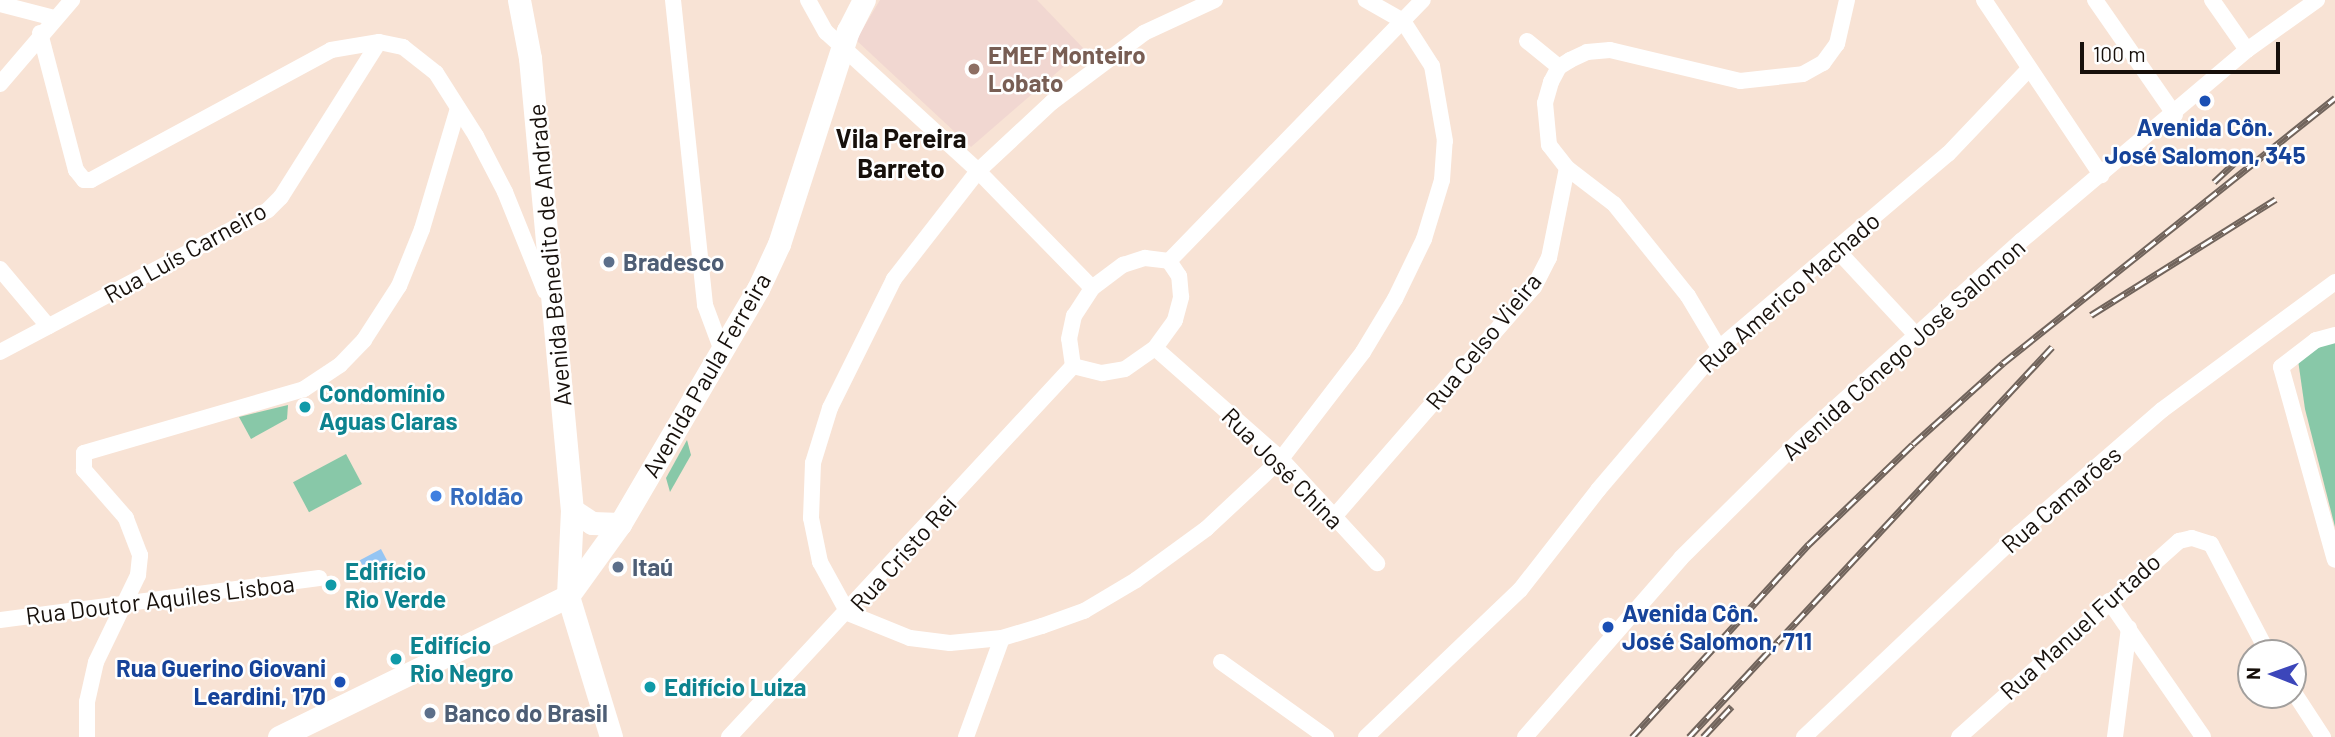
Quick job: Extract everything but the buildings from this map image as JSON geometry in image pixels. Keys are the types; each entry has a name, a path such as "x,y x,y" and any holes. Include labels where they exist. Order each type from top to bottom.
{"main road":[{"name":"Avenida Benedito de Andrade","path":"519,0 530,58 572,510 568,596"},
{"name":"Avenida Paula Ferreira","path":"568,596 620,524 779,244 842,48 864,0"},
{"name":"Avenida Benedito de Andrade","path":"572,510 584,544 587,571"},
{"path":"572,510 600,526 620,524"},
{"path":"279,737 568,596 611,737"}],"street":[{"path":"0,84 40,33 72,0"},
{"path":"673,0 705,305 721,348"},
{"path":"808,0 826,32 978,171 1092,288"},
{"path":"1215,0 1178,7 1052,102 978,171 894,279 830,408 813,463 811,518 820,562 848,613 910,638 950,643 1002,638 1084,611 1136,580 1206,529 1280,459 1363,352 1395,299 1424,239 1442,180 1445,141 1441,98 1432,66 1403,21 1366,0"},
{"path":"1169,261 1423,0"},
{"path":"1719,348 1688,296 1614,204 1567,168 1549,145 1545,103 1559,67 1587,51 1610,50 1706,76 1740,81 1778,80 1823,63 1837,44 1847,0"},
{"path":"1984,0 2101,175"},
{"path":"2095,0 2175,115"},
{"path":"2212,0 2247,50"},
{"name":"Avenida Cônego José Salomon","path":"1525,737 1681,558 1915,334 2175,115 2247,50 2317,0"},
{"path":"0,4 54,18"},
{"path":"40,33 76,170 79,177 91,180 304,62 348,44 379,42 418,55 458,108 506,192 556,327"},
{"path":"1527,41 1559,67"},
{"name":"Rua Luís Carneiro","path":"0,352 268,210 281,197 379,42"},
{"name":"Rua Americo Machado","path":"1366,737 1454,656 1520,590 1598,490 1719,348 1948,154 2029,69"},
{"path":"87,737 87,702 96,662 138,575 141,555 136,536 84,470 84,453 247,402 304,389 340,365 364,340 399,286 422,229 458,108"},
{"name":"Rua Celso Vieira","path":"1333,518 1534,288 1549,258 1567,168"},
{"path":"1837,250 1915,334"},
{"path":"1144,258 1169,261 1178,276 1181,297 1175,320 1156,348 1125,369 1102,373 1073,366 1069,339 1074,316 1092,288 1124,265 1144,258"},
{"path":"0,269 48,326"},
{"name":"Rua Camarões","path":"1804,737 2020,533 2162,410 2335,282"},
{"path":"2335,335 2316,340 2281,368 2335,560"},
{"name":"Rua José China","path":"1156,348 1280,459 1377,563"},
{"name":"Rua Cristo Rei","path":"729,737 848,613 1073,366"},
{"name":"Rua Manuel Furtado","path":"1959,737 2172,545 2192,538 2211,544 2261,639"},
{"name":"Rua Doutor Aquiles Lisboa","path":"0,620 124,606 319,578"},
{"path":"2109,601 2203,737"},
{"path":"2115,737 2129,628"},
{"path":"966,737 1002,638"},
{"path":"1221,662 1326,737"},
{"path":"2305,709 2323,737"}],"shaded area":[{"name":"EMEF Monteiro Lobato","path":"880,0 1037,0 1084,49 971,147 856,40"}],"green space":[{"path":"2335,340 2335,527 2305,409 2298,360 2318,345"},
{"path":"288,405 287,419 251,439 239,417"},
{"path":"687,440 691,455 670,492 666,478"},
{"path":"346,454 362,484 309,512 293,482"}],"water":[{"path":"381,549 388,562 367,574 360,560"}],"railway":[{"path":"1632,737 1809,544 1913,444 2003,363 2335,98"},
{"path":"2214,182 2245,153"},
{"path":"2091,315 2276,199"},
{"path":"1689,737 2052,347"},
{"path":"1703,737 1732,706"}],"place":[{"name":"EMEF Monteiro Lobato","path":"974,69"},
{"name":"Avenida Côn. José Salomon, 345","path":"2205,101"},
{"name":"Bradesco","path":"609,262"},
{"name":"Condomínio Aguas Claras","path":"305,407"},
{"name":"Roldão","path":"436,496"},
{"name":"Itaú","path":"618,567"},
{"name":"Edifício Rio Verde","path":"331,585"},
{"name":"Avenida Côn. José Salomon, 711","path":"1608,627"},
{"name":"Edifício Rio Negro","path":"396,659"},
{"name":"Rua Guerino Giovani Leardini, 170","path":"340,682"},
{"name":"Edifício Luiza","path":"650,687"},
{"name":"Banco do Brasil","path":"430,713"}],"district":[{"name":"Vila Pereira Barreto","path":"901,153"}]}
